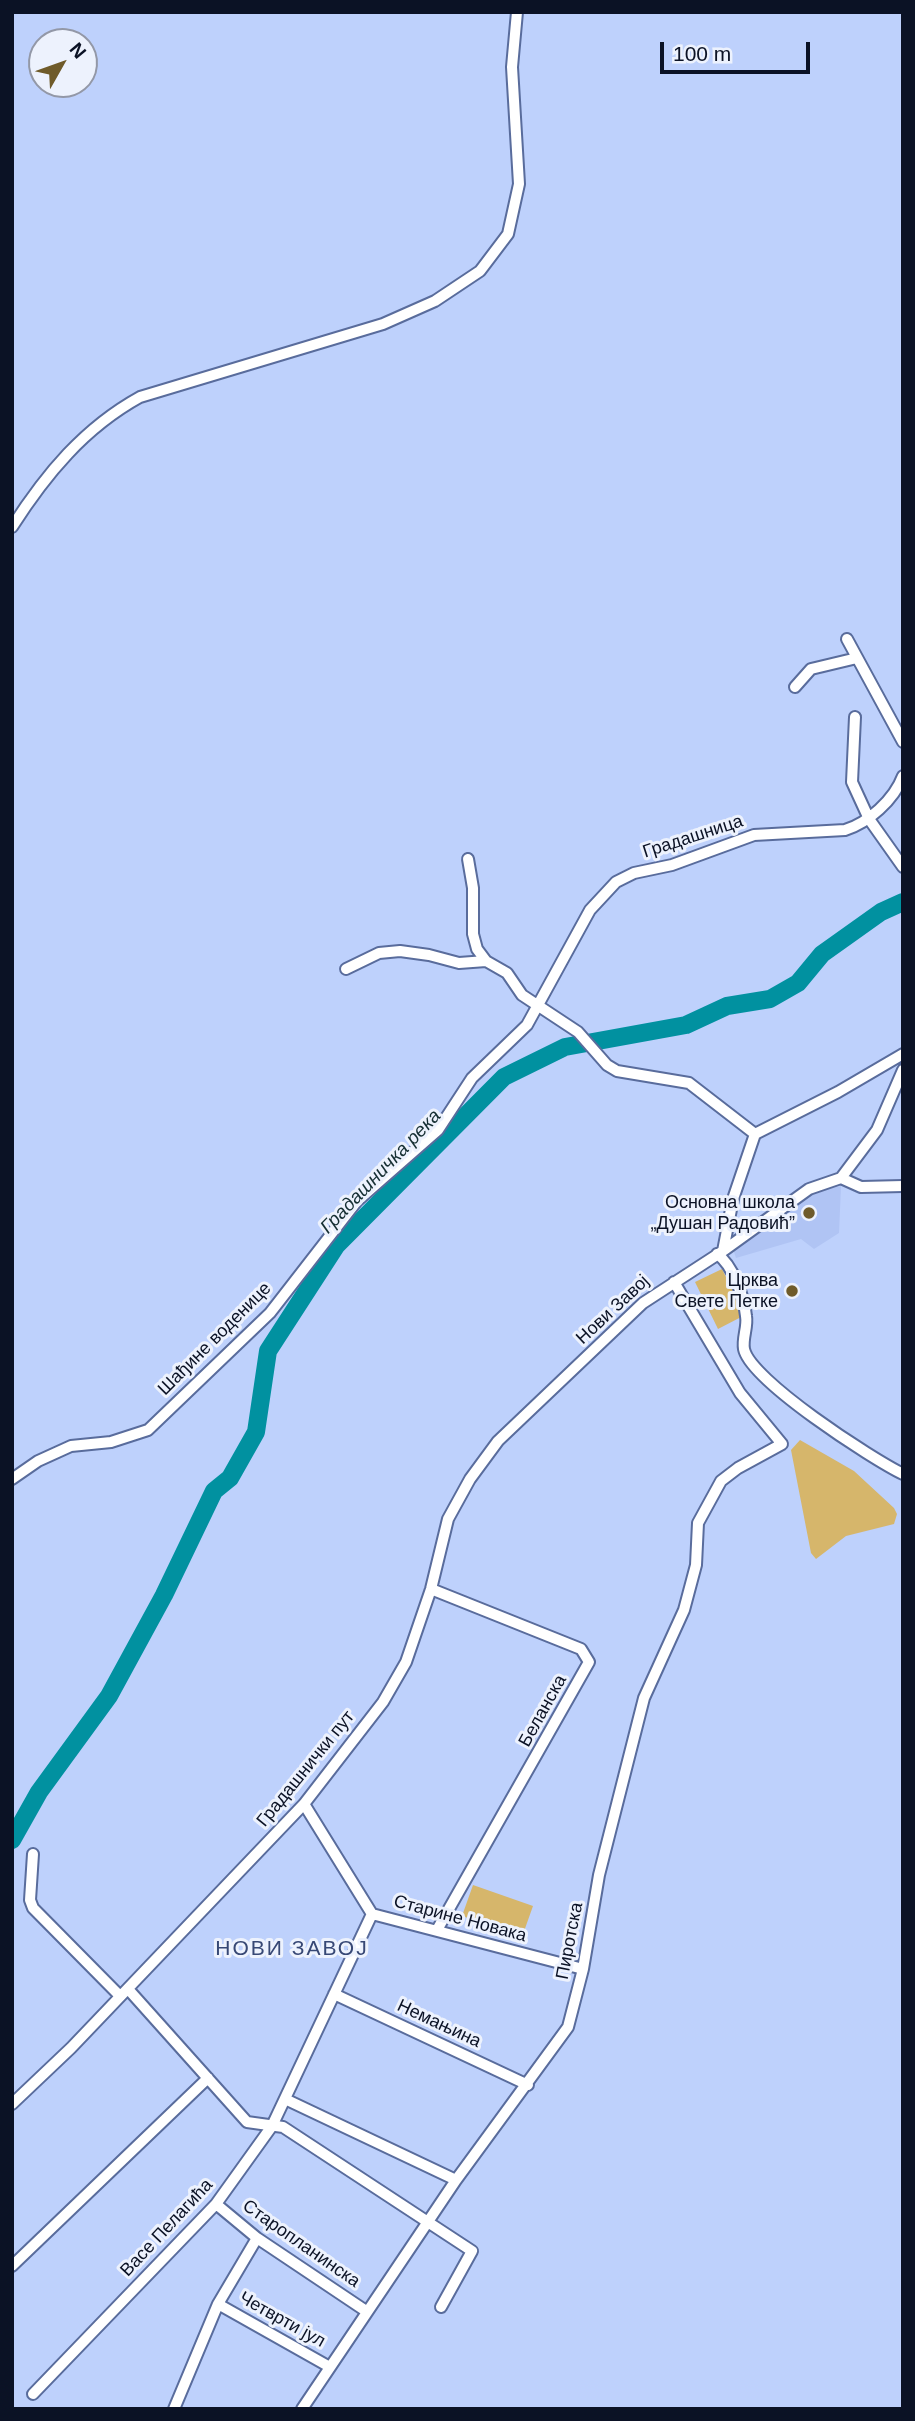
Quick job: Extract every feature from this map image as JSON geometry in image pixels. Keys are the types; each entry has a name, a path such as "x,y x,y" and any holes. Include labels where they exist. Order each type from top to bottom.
{"street":[{"path":"12,527 51,471 79,440 114,412 140,397 186,381 265,362 344,338 435,301 480,271 508,234 519,184 512,67 517,12"},
{"path":"847,639 903,742"},
{"path":"794,687 811,669 857,659"},
{"path":"855,717 852,782 869,819 903,867"},
{"path":"869,819 903,776"},
{"name":"Градашница","path":"538,1003 590,910 616,882 634,873 672,865 754,835 845,830 869,819"},
{"path":"468,859 473,888 473,934 477,949 486,961 507,973 523,995 578,1032 598,1056 617,1071 689,1083 755,1134"},
{"path":"346,969 390,952 420,953 459,963 486,961"},
{"name":"Шађине воденице","path":"12,1479 38,1461 71,1446 111,1442 148,1430 270,1313 357,1201 438,1130 472,1078 527,1025 538,1003"},
{"path":"903,1054 838,1093 755,1134 733,1199 720,1252 738,1289 747,1317 744,1349 755,1368 797,1407 833,1428 877,1462 903,1474"},
{"path":"720,1252 810,1189 841,1178 877,1130 903,1070"},
{"path":"841,1178 861,1187 903,1185"},
{"name":"Нови Завој","path":"539,1401 643,1303 720,1252"},
{"name":"Пиротска","path":"302,2409 328,2366 431,2221 456,2180 568,2027 583,1969 600,1875 644,1698 684,1610 696,1564 698,1523 721,1481 738,1468 782,1444 740,1392 674,1282"},
{"name":"Градашнички пут","path":"12,2104 124,1993 304,1804 392,1688 406,1662 432,1589 448,1519 457,1498 498,1441 539,1401"},
{"name":"Беланска","path":"432,1589 580,1650 589,1662 437,1930"},
{"name":"Старине Новака","path":"304,1804 372,1914 583,1969"},
{"path":"33,1854 30,1900 33,1908 124,1993 208,2078 247,2122 283,2127 431,2221 472,2251 441,2307"},
{"name":"Васе Пелагића","path":"33,2394 216,2204 272,2126 372,1914"},
{"name":"Немањина","path":"334,1994 528,2085"},
{"path":"12,2266 208,2078"},
{"path":"285,2099 456,2180"},
{"name":"Старопланинска","path":"216,2204 257,2238 366,2311"},
{"path":"174,2409 218,2304 257,2238"},
{"name":"Четврти јул","path":"218,2304 328,2366"}],"shaded area":[{"name":"Основна школа „Душан Радовић”","path":"841,1186 839,1233 814,1249 801,1239 736,1258 732,1246 806,1194"},
{"path":"722,1269 745,1315 718,1329 695,1282"},
{"path":"800,1440 854,1471 894,1508 897,1514 894,1524 846,1536 816,1559 811,1553 791,1450"},
{"path":"473,1885 533,1906 522,1937 462,1916"}],"waterway":[{"name":"Градашничка река","path":"12,1840 39,1792 109,1696 164,1595 214,1491 230,1478 256,1432 268,1351 336,1246 504,1077 565,1047 686,1025 727,1006 770,999 798,983 822,954 881,912 903,902"}],"place":[{"name":"Основна школа „Душан Радовић”","path":"809,1213"},
{"name":"Црква Свете Петке","path":"792,1291"}],"district":[{"name":"НОВИ ЗАВОЈ","path":"292,1949"}]}
